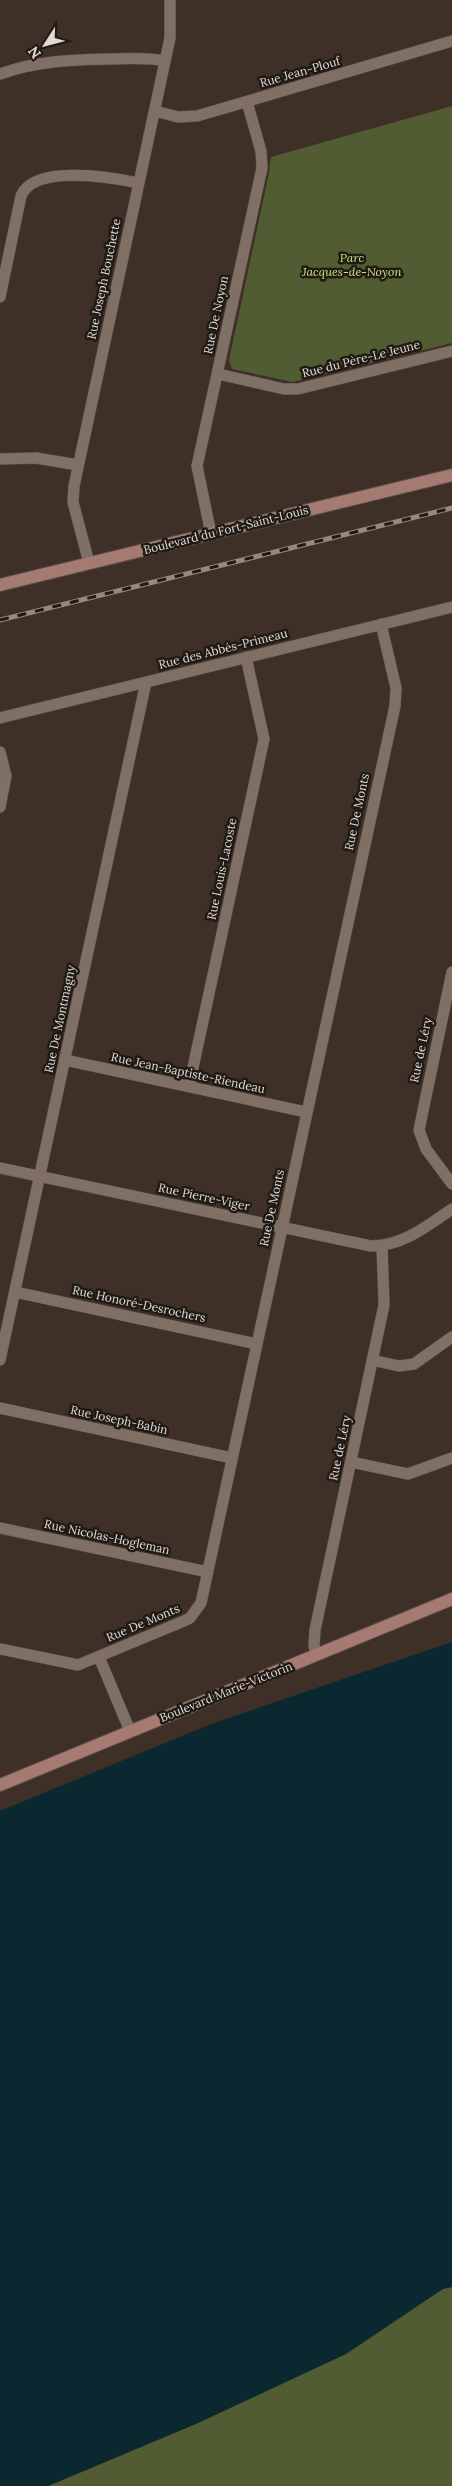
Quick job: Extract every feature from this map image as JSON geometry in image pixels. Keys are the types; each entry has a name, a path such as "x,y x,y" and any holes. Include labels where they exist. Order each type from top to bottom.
{"street":[{"name":"Rue Joseph Bouchette","path":"89,563 73,502 74,486 165,61 171,29 170,0"},
{"name":"Rue Jean-Plouf","path":"155,111 187,118 452,41"},
{"path":"0,74 26,66 53,61 145,58 165,61"},
{"name":"Rue De Noyon","path":"211,534 197,466 262,168 261,152 247,102"},
{"path":"0,297 21,196 28,185 40,179 97,175 138,183"},
{"name":"Rue du Père-Le Jeune","path":"218,374 284,389 298,389 452,351"},
{"path":"0,459 36,458 78,465"},
{"name":"Boulevard du Fort-Saint-Louis","path":"0,585 452,475"},
{"name":"Rue des Abbés-Primeau","path":"0,718 452,606"},
{"name":"Rue De Monts","path":"130,1732 99,1657 190,1618 201,1603 394,706 395,683 382,624"},
{"name":"Rue Louis-Lacoste","path":"189,1086 264,738 246,657"},
{"name":"Rue De Montmagny","path":"0,1360 146,682"},
{"path":"0,752 6,776 0,807"},
{"name":"Rue de Léry","path":"452,972 419,1130 426,1149 452,1184"},
{"name":"Rue Jean-Baptiste-Riendeau","path":"65,1060 306,1112"},
{"name":"Rue Pierre-Viger","path":"0,1168 361,1245 382,1246 414,1235 452,1209"},
{"name":"Rue de Léry","path":"317,1655 314,1646 315,1630 385,1297 382,1246"},
{"name":"Rue Honoré-Desrochers","path":"15,1292 257,1344"},
{"path":"372,1360 399,1366 414,1364 452,1336"},
{"name":"Rue Joseph-Babin","path":"0,1408 232,1458"},
{"path":"351,1462 408,1474 452,1458"},
{"name":"Rue Nicolas-Hogleman","path":"0,1528 208,1572"},
{"name":"Boulevard Marie-Victorin","path":"0,1785 452,1599"},
{"path":"0,1649 71,1665 84,1663 99,1657"}],"green space":[{"name":"Parc Jacques-de-Noyon","path":"452,106 452,343 293,382 232,369 229,360 271,157"},
{"path":"452,2287 452,2486 48,2486 198,2423 443,2289"}],"water":[{"path":"452,1642 452,2287 443,2289 346,2354 198,2423 48,2486 0,2486 0,1811 211,1724"}],"railway":[{"path":"0,620 452,508"}]}
